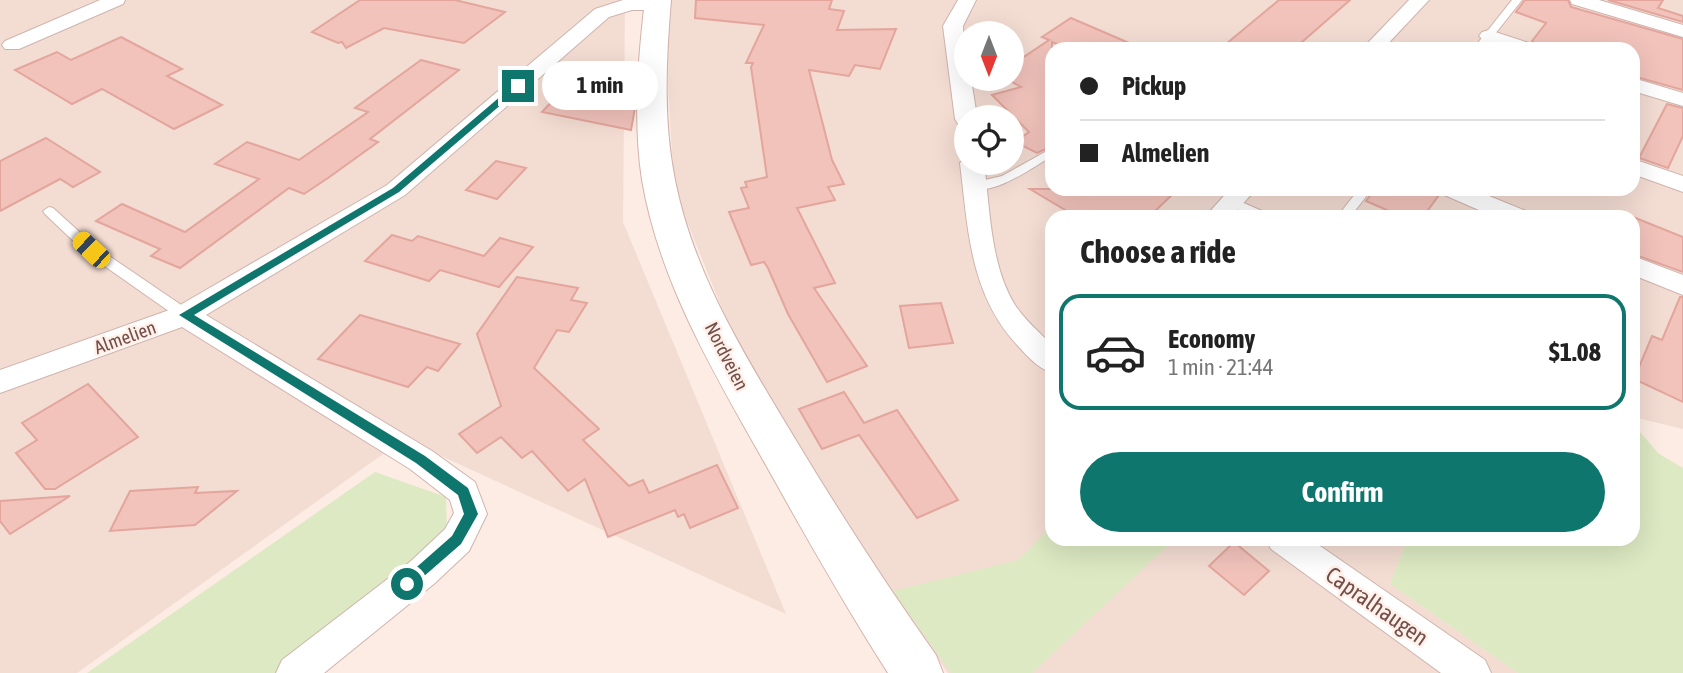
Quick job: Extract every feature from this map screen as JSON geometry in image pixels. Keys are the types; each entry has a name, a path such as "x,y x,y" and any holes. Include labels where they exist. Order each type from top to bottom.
{"main road":[{"name":"Nordveien","path":"657,2 651,126 664,207 680,255 743,390 831,540 918,673"}],"street":[{"path":"12,45 116,0"},
{"path":"964,105 953,26 967,0"},
{"path":"1379,42 1420,0"},
{"path":"1579,0 1683,31"},
{"name":"Almelien","path":"0,382 185,315 396,190 602,12 657,2"},
{"path":"1640,85 1683,100"},
{"path":"1640,170 1674,188"},
{"path":"974,175 985,254 992,281 1006,313 1045,355"},
{"path":"1467,196 1500,210"},
{"path":"1640,268 1683,286"},
{"path":"185,315 421,460 464,492 471,514 457,540 423,572 295,673"},
{"name":"Capralhaugen","path":"1293,546 1472,673"}],"lane":[{"path":"1483,42 1517,0"},
{"path":"1024,167 1045,155"},
{"path":"976,175 993,185 1010,175"},
{"path":"1349,210 1360,196"},
{"path":"1231,203 1248,210"},
{"path":"49,211 91,250 185,315"}],"shaded area":[{"path":"0,0 625,0 623,222 786,614 404,439 77,673 0,673"},
{"path":"671,0 1683,0 1683,429 1640,419 1640,210 1045,210 1045,546 1404,546 1390,584 1518,673 948,673 897,605 800,452 727,321 674,189 666,45"}],"green space":[{"path":"1640,432 1659,454 1683,468 1683,673 1518,673 1390,584 1404,546 1640,546"},
{"path":"375,472 446,497 447,541 286,673 87,673"},
{"path":"1045,532 1045,546 1168,546 1032,673 951,673 893,591 1018,560"}],"building":[{"path":"360,0 455,0 505,12 464,43 384,28 346,48 342,42 338,43 312,32"},
{"path":"696,0 832,0 829,9 844,11 837,30 896,29 880,69 855,65 849,76 809,70 832,160 844,184 828,187 835,200 797,208 835,283 814,288 867,366 827,382 788,314 768,268 764,262 751,265 729,212 749,208 741,188 747,187 745,182 767,177 751,67 753,63 746,63 764,25 695,18"},
{"path":"1279,0 1350,0 1302,42 1228,42"},
{"path":"1525,0 1568,0 1571,7 1683,39 1683,90 1640,78 1640,42 1533,42 1546,23 1516,12"},
{"path":"1608,0 1663,0 1658,8 1683,16 1683,22"},
{"path":"1071,18 1127,42 1046,42 1049,40 1042,37"},
{"path":"121,37 182,69 167,76 222,105 174,129 102,89 72,104 15,70 57,52 71,60"},
{"path":"1045,43 1045,149 1037,153 1024,146 1024,136 1029,132 1024,127 1024,105 1002,105 992,95 1006,91 1024,91 1024,57"},
{"path":"421,60 459,70 370,139 378,142 328,178 304,194 289,188 180,268 151,256 160,249 96,221 122,204 185,232 259,179 215,164 247,142 299,160 368,112 355,108"},
{"path":"572,80 604,87 594,98 635,108 631,130 542,112"},
{"path":"1667,104 1683,108 1683,136 1668,168 1640,156"},
{"path":"46,138 100,172 73,187 60,179 0,211 0,161"},
{"path":"496,161 526,168 497,199 466,190"},
{"path":"1030,189 1045,189 1045,196 1171,196 1156,210 1065,210"},
{"path":"1370,196 1438,196 1428,210 1387,210 1366,201"},
{"path":"1640,220 1683,237 1683,272 1640,257"},
{"path":"392,235 412,241 418,236 484,256 500,238 533,247 499,287 440,270 429,281 365,261"},
{"path":"517,277 578,288 571,300 587,303 569,332 557,330 534,368 599,429 583,440 629,486 643,480 649,493 717,465 738,508 690,528 684,514 678,517 675,510 608,537 585,479 568,491 532,451 522,458 501,437 477,453 459,434 501,406 477,334"},
{"path":"1680,297 1683,297 1683,402 1640,382 1640,365 1652,336 1662,340"},
{"path":"941,303 953,343 909,348 900,306"},
{"path":"360,315 460,344 438,371 427,367 408,387 318,359"},
{"path":"88,384 138,437 55,489 45,489 16,453 37,440 22,423"},
{"path":"844,392 864,423 897,410 958,500 917,518 859,435 822,449 799,409"},
{"path":"198,487 195,493 237,491 195,525 110,531 130,491"},
{"path":"70,496 10,534 0,521 0,501"},
{"path":"1230,546 1239,546 1269,571 1244,595 1209,566"}],"route":[{"path":"407,584 457,540 471,514 464,492 421,460 185,315 396,190 518,86"}]}
